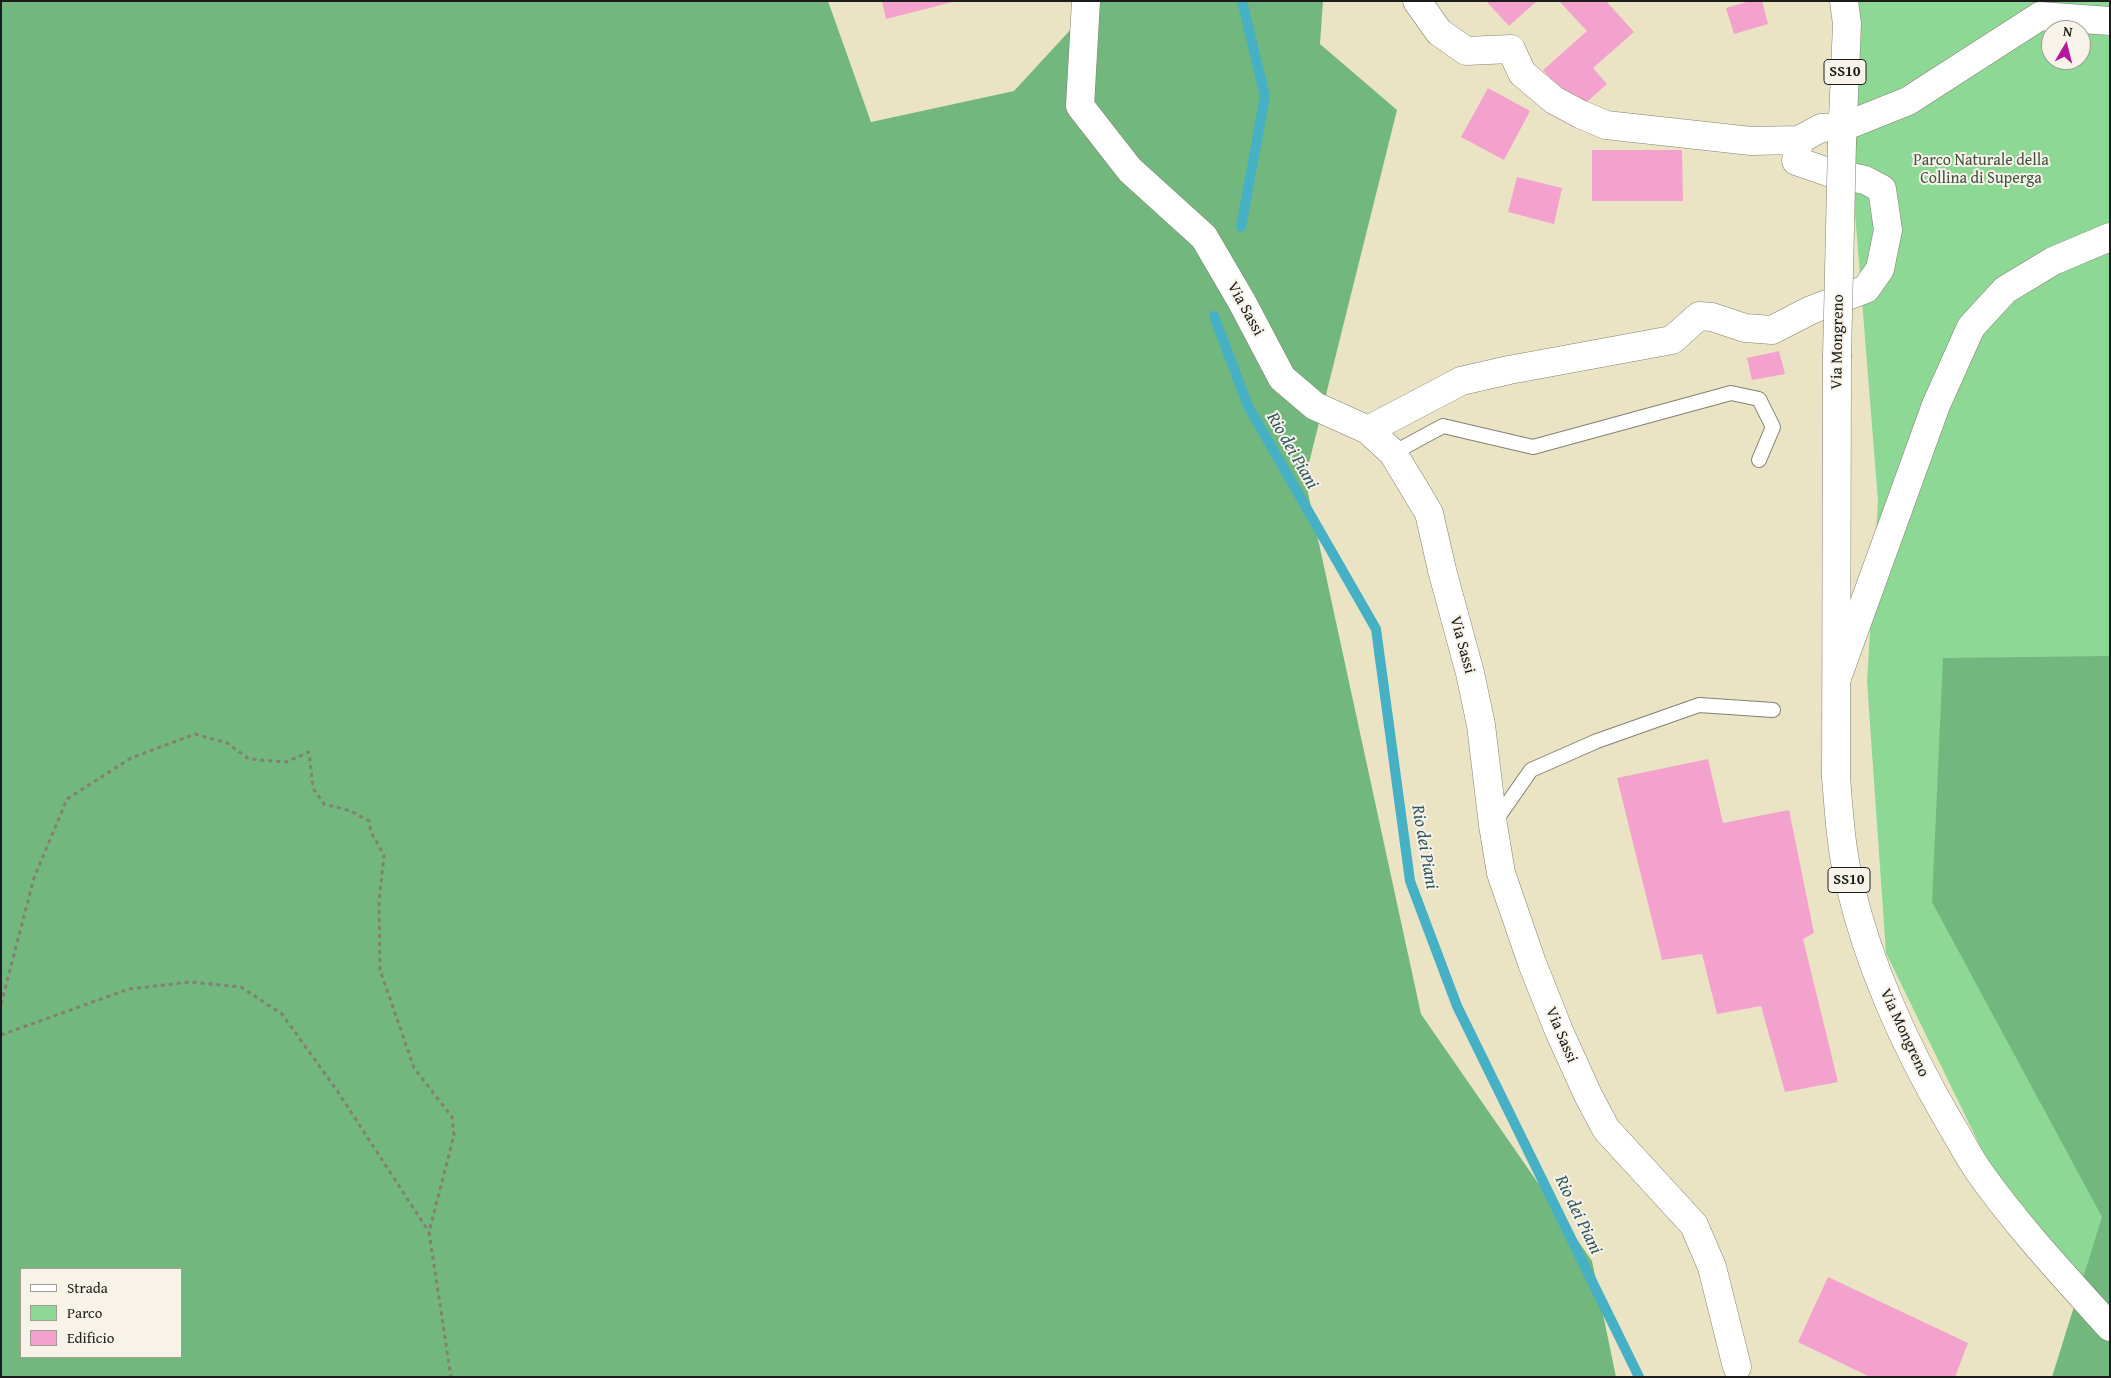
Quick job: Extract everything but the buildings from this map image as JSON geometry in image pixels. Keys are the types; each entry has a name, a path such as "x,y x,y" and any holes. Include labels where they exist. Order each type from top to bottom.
{"street":[{"name":"Via Sassi","path":"1086,1 1080,106 1130,170 1204,237 1242,302 1282,378 1315,406 1368,430 1393,453 1429,513 1442,570 1470,673 1481,725 1501,873 1532,963 1562,1039 1606,1130 1694,1225 1712,1267 1737,1367"},
{"path":"1417,1 1439,32 1466,51 1511,49 1522,73 1554,100 1606,125 1751,141 1799,140 1821,128 1842,135 1908,101 2040,16 2110,21"},
{"name":"Via Mongreno","path":"1844,1 1847,24 1842,135 1837,357 1835,683 1836,777 1841,836 1849,884 1860,924 1891,1010 1931,1090 1980,1173 2050,1260 2110,1327"},
{"path":"1368,430 1461,382 1509,370 1672,340 1699,316 1744,328 1772,330 1811,310 1866,289 1880,269 1888,230 1882,189 1865,180 1831,173 1796,161 1799,140"},
{"name":"Via Mongreno","path":"1835,683 1936,405 1971,327 2005,290 2053,261 2110,236"}],"lane":[{"path":"1393,453 1443,426 1533,447 1731,393 1759,398 1773,427 1759,460"},
{"path":"1493,825 1531,770 1597,741 1699,705 1773,710"}],"path":[{"path":"1,1004 34,878 67,799 131,758 195,734 227,743 249,759 286,762 309,752 313,788 324,804 351,811 369,821 371,832 384,855 379,903 380,970 414,1068 452,1117 454,1135 429,1232 450,1377"},
{"path":"1,1035 129,989 190,982 241,987 282,1014 338,1092 429,1232"}],"green space":[{"path":"1,1 828,1 871,122 1014,91 1097,1 1323,1 1320,44 1397,110 1305,479 1421,1014 1592,1261 1616,1377 1,1377"},
{"name":"Parco Naturale della Collina di Superga","path":"1833,1 2110,1 2110,1340 2026,1240 1886,953 1867,681 1878,501 1856,225"},
{"path":"2110,656 2110,1377 2052,1377 2102,1217 1932,902 1943,658"}],"waterway":[{"name":"Rio dei Piani","path":"1241,227 1265,96 1242,1"},
{"name":"Rio dei Piani","path":"1214,316 1248,406 1376,629 1410,881 1457,1006 1639,1377"}]}
